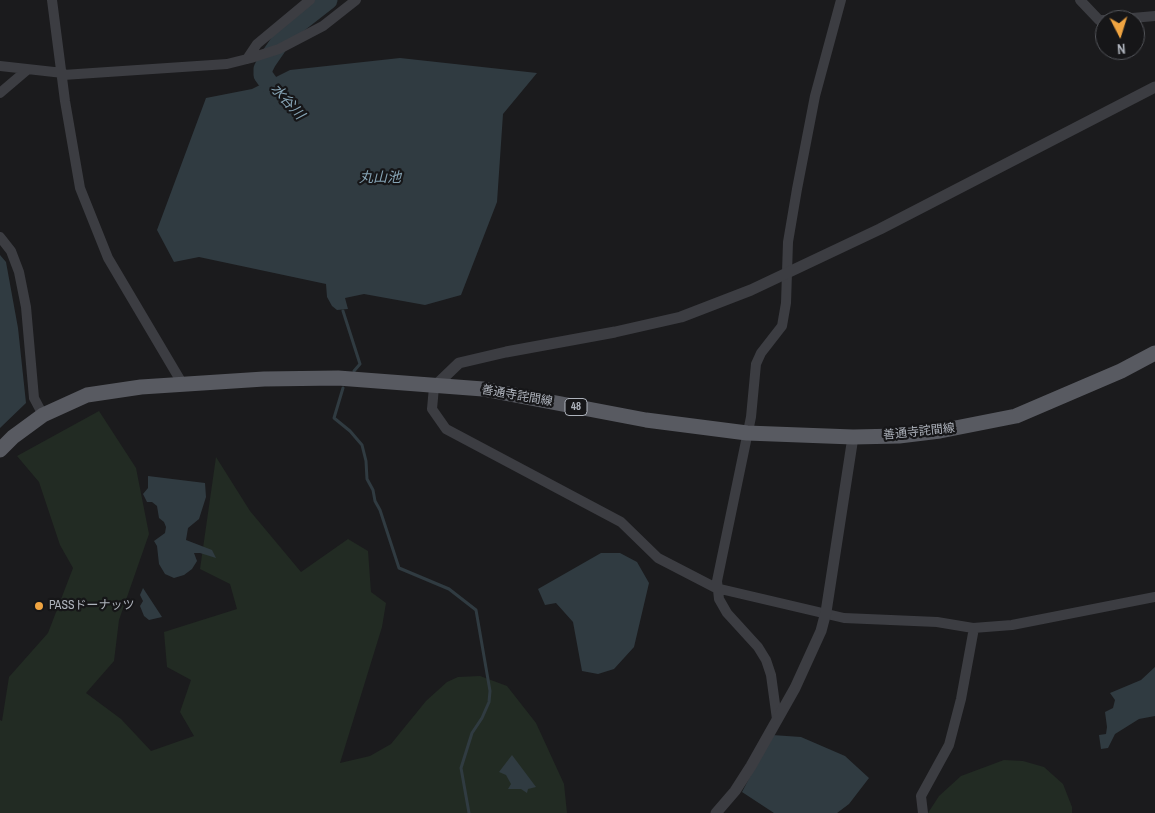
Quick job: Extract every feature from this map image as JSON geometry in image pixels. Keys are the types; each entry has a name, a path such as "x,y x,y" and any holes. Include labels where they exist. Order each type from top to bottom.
{"main road":[{"name":"善通寺詫間線","path":"0,450 13,437 43,415 64,404 102,392 182,383 256,379 338,378 434,387 483,389 646,420 747,433 853,437 898,436 940,432 1016,416 1120,371 1155,353"}],"street":[{"path":"52,0 74,160 80,188 108,258 182,383"},
{"path":"247,59 257,44 310,0"},
{"path":"0,66 63,74 226,64 278,49 323,26 356,0"},
{"path":"777,718 771,675 766,660 758,647 727,613 716,588 751,417 756,364 761,353 782,326 786,303 786,274 790,233 815,96 841,0"},
{"path":"1080,0 1095,16"},
{"path":"0,93 27,70"},
{"path":"1155,87 888,224 751,290 681,317 459,363 434,387 432,410 446,429 621,522 658,558 716,588 826,612 844,618 937,622 974,628 1012,626 1155,597"},
{"path":"0,237 11,251 19,272 27,316 34,398 43,415"},
{"path":"716,813 735,791 796,688 812,652 826,612 853,437"},
{"path":"923,813 922,796 949,745 974,628"}],"shaded area":[{"path":"99,411 136,468 149,534 119,620 114,661 86,693 121,719 151,751 194,736 180,712 191,680 167,667 164,632 237,609 230,584 200,569 216,457 250,511 301,572 348,539 368,551 371,592 386,603 382,627 340,763 370,756 391,744 426,701 447,682 458,677 480,676 507,686 536,723 564,784 567,813 0,813 0,720 2,721 9,677 48,633 73,568 60,545 39,482 17,456"},
{"path":"1004,760 1023,761 1044,767 1063,784 1072,807 1072,813 928,813 939,796 961,776"}],"water":[{"name":"丸山池","path":"400,58 537,73 503,114 497,202 461,295 425,305 364,294 345,298 348,309 337,310 332,306 327,297 326,284 199,257 174,262 157,230 206,98 252,89 290,70"},
{"path":"0,255 6,262 18,328 26,403 0,428"},
{"path":"148,476 205,483 206,497 199,519 188,528 186,540 212,550 216,558 194,553 197,561 192,569 184,575 174,578 165,574 159,564 157,546 154,541 165,533 166,527 159,518 157,506 152,502 147,502 143,494 148,488"},
{"path":"601,553 620,553 637,562 649,583 634,647 614,669 598,674 582,671 573,622 556,603 545,605 538,589"},
{"path":"143,588 162,617 149,620 144,616 140,606 143,601 140,595"},
{"path":"1155,667 1155,716 1139,719 1115,734 1108,748 1101,749 1099,735 1106,734 1107,727 1105,712 1113,708 1115,700 1110,693 1141,680"},
{"path":"772,735 801,737 845,756 869,778 849,804 837,813 774,813 742,792"},
{"path":"512,755 536,787 528,789 527,793 521,789 508,789 511,784 506,775 499,772"}],"waterway":[{"name":"水谷川","path":"282,101 263,75 263,69 287,32 328,0"},
{"path":"343,311 360,364 354,371"},
{"path":"343,388 334,418 350,431 362,445 366,461 367,479 373,490 375,501 380,510 399,568 449,589 476,610 490,691 489,702 482,718 472,733 461,768 469,813"}],"place":[{"name":"PASSドーナッツ","path":"39,606"}]}
